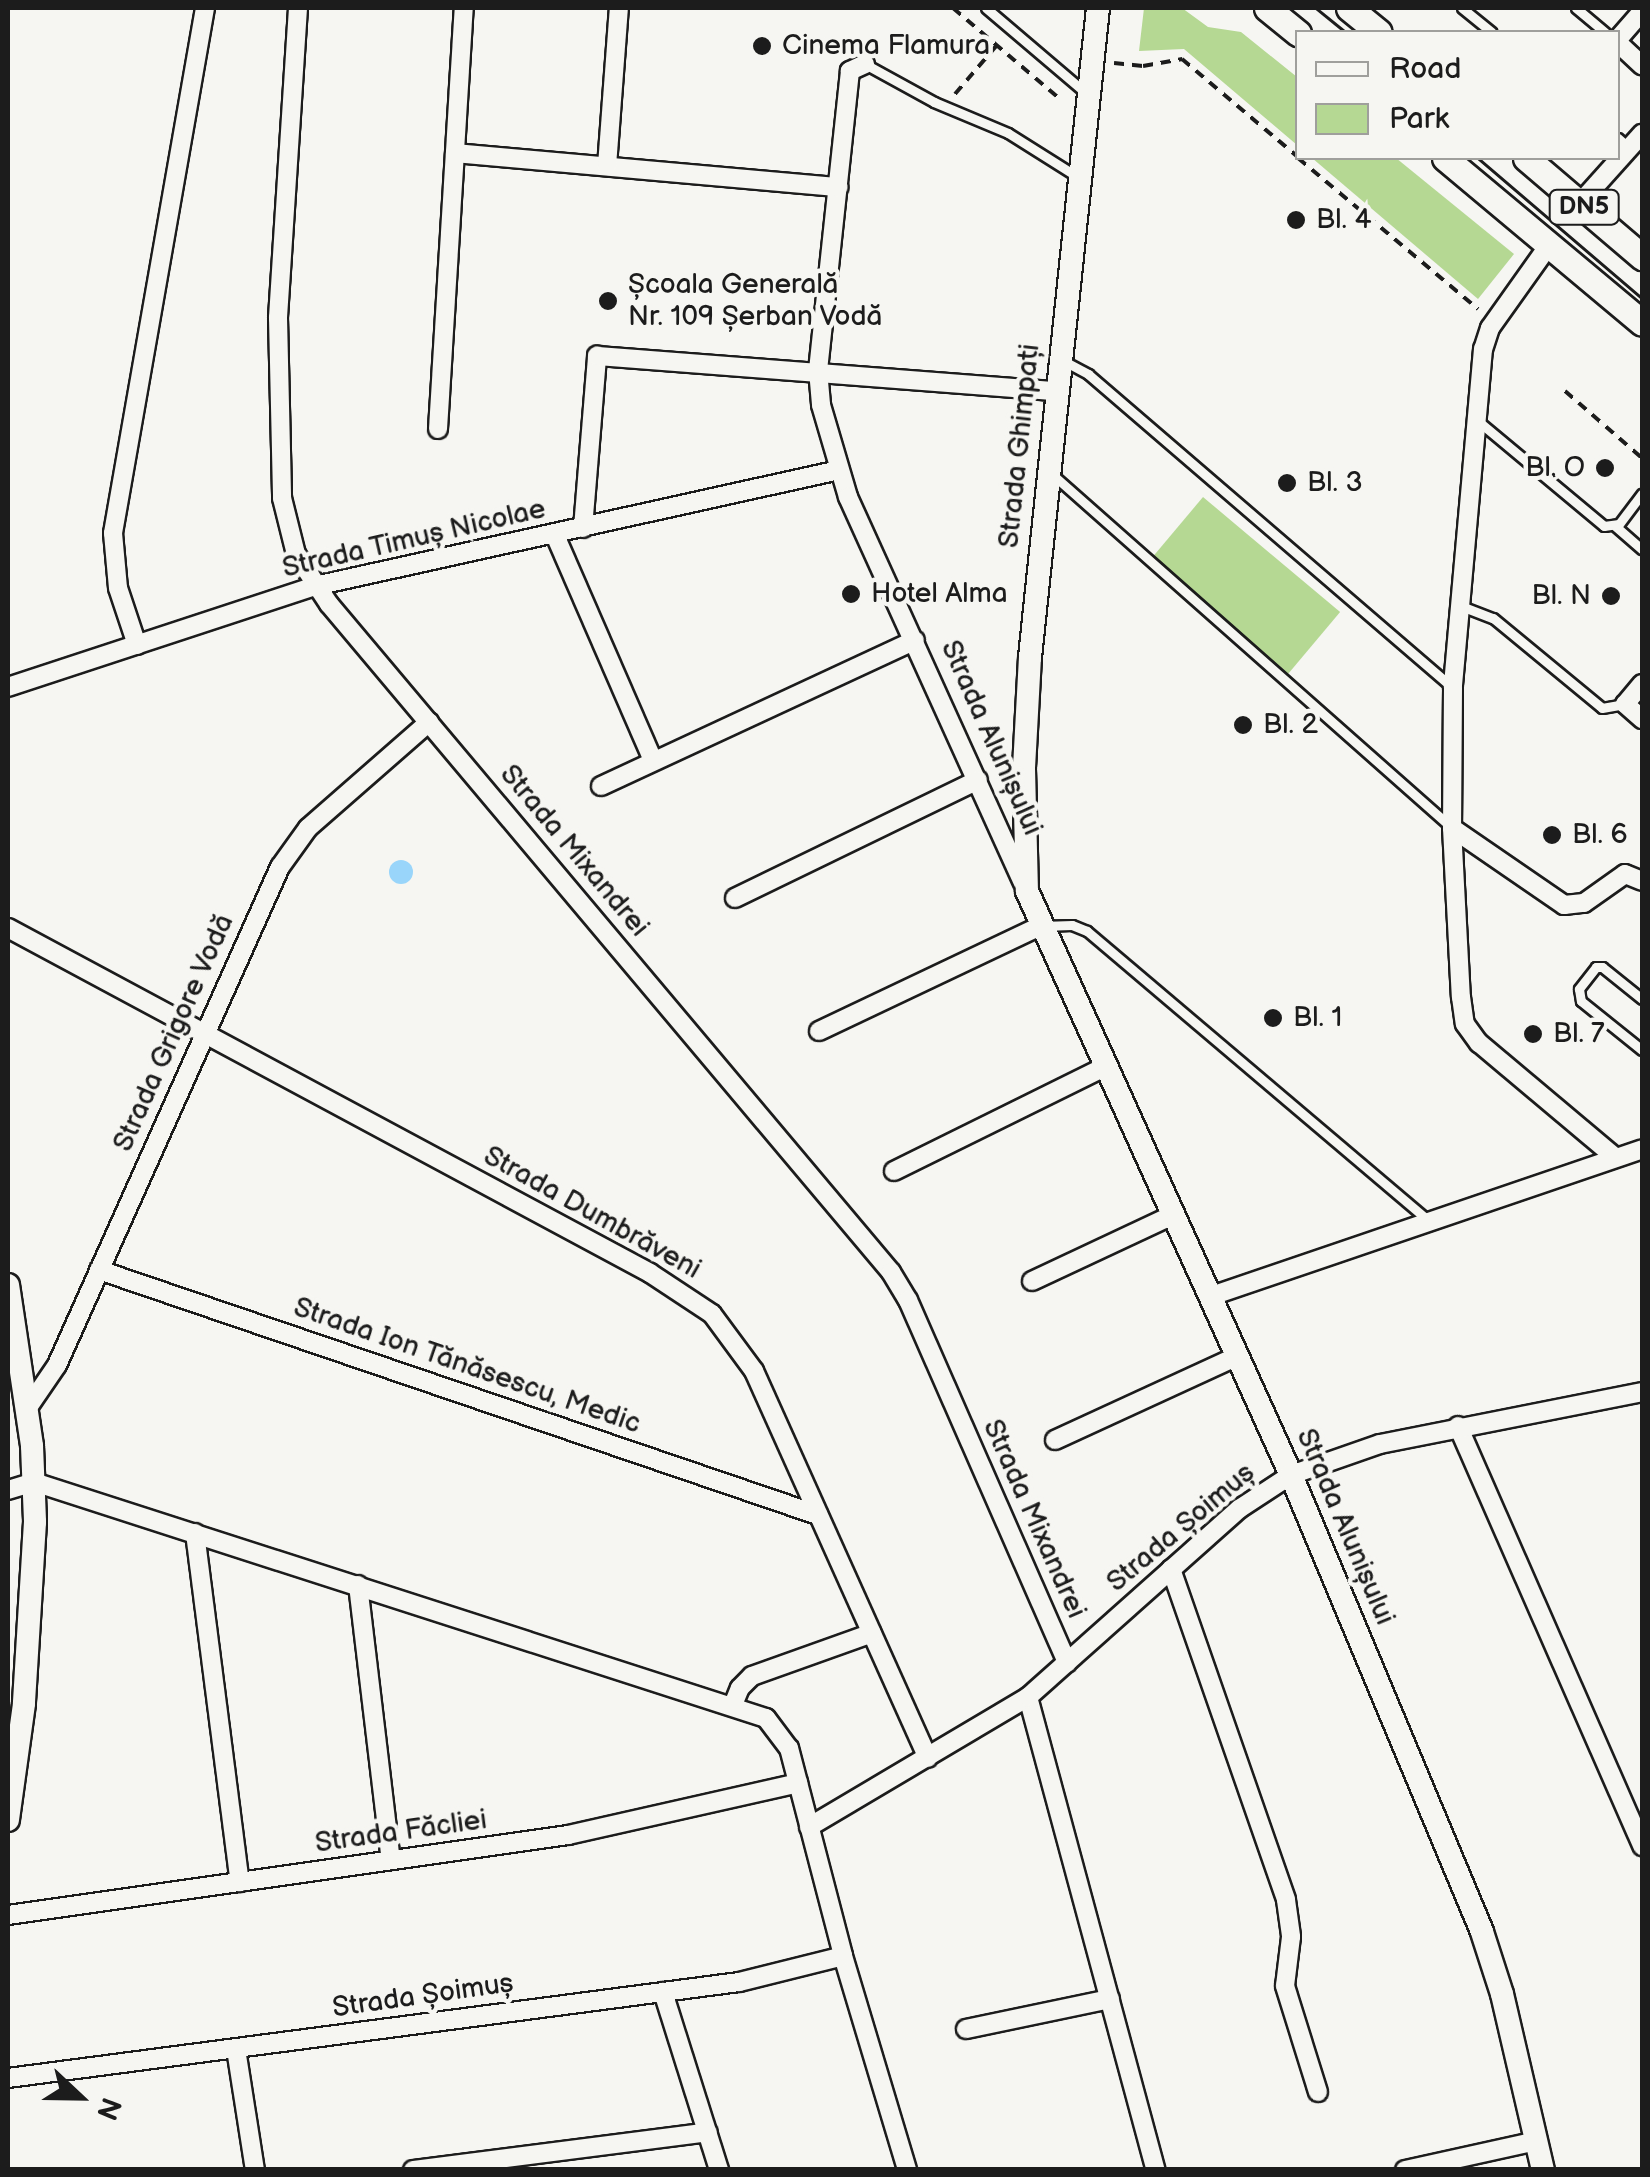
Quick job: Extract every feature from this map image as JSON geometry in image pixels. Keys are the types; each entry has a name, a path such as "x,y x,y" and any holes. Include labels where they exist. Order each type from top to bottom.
{"main road":[{"path":"1267,8 1295,31"},
{"path":"1349,8 1376,30"},
{"name":"DN5","path":"1447,160 1642,323"},
{"name":"DN5","path":"1528,160 1642,256"}],"street":[{"path":"137,645 118,588 112,533 205,8"},
{"name":"Strada Mixandrei","path":"298,8 278,318 280,463 291,541 315,586 891,1272 908,1300 1068,1663"},
{"path":"438,429 464,8"},
{"path":"607,166 619,8"},
{"name":"Strada Ghimpați","path":"1027,891 1024,769 1030,657 1098,8"},
{"path":"1620,38 1642,10"},
{"path":"1620,43 1642,64"},
{"name":"Strada Alunișului","path":"865,64 850,71 818,370 821,406 839,470 1040,926 1291,1476 1482,1932 1544,2170"},
{"path":"455,153 838,187"},
{"path":"1580,203 1614,160"},
{"path":"1549,245 1495,320 1483,349 1453,688 1452,828 1465,1024 1478,1043 1615,1157"},
{"path":"583,528 597,356 1057,391"},
{"name":"Strada Timuș Nicolae","path":"8,687 315,586 839,470"},
{"path":"555,534 654,760"},
{"path":"601,786 915,640"},
{"path":"1642,684 1625,704 1642,719"},
{"name":"Strada Grigore Vodă","path":"27,1409 57,1365 202,1032 292,847 430,722"},
{"path":"736,898 978,780"},
{"path":"1452,828 1564,905 1584,903 1624,874 1642,880"},
{"path":"819,1032 1040,926"},
{"name":"Strada Dumbrăveni","path":"8,928 650,1273 699,1304 745,1354 928,1758"},
{"path":"894,1171 1104,1068"},
{"path":"1211,1296 1642,1149"},
{"path":"1032,1281 1173,1215"},
{"name":"Strada Ion Tănăsescu, Medic","path":"99,1270 818,1515"},
{"path":"8,1285 34,1482 32,1614 8,1820"},
{"path":"1055,1440 1238,1356"},
{"name":"Strada Șoimuș","path":"809,1827 1028,1697 1239,1509 1291,1476 1380,1444 1642,1392"},
{"path":"1458,1426 1642,1846"},
{"path":"8,1490 34,1482 734,1705 775,1725 789,1748 842,1956 907,2170"},
{"path":"195,1532 240,1882"},
{"path":"1171,1569 1286,1900 1291,1937 1285,1986 1318,2092"},
{"path":"358,1585 391,1860"},
{"path":"734,1705 740,1688 752,1676 872,1633"},
{"path":"1028,1697 1156,2170"},
{"name":"Strada Făcliei","path":"8,1915 568,1836 798,1782"},
{"name":"Strada Șoimuș","path":"8,2078 662,1992 770,1976 842,1956"},
{"path":"662,1992 719,2170"},
{"path":"966,2028 1110,1999"},
{"path":"236,2049 255,2170"},
{"path":"413,2170 536,2162 708,2132"},
{"path":"1406,2170 1538,2140"}],"lane":[{"path":"986,8 1089,95"},
{"path":"1462,8 1490,30"},
{"path":"1576,8 1603,30"},
{"name":"Strada Alunișului","path":"865,64 944,106 1008,133 1079,178"},
{"path":"1060,359 1088,374 1453,688"},
{"path":"1478,420 1604,526 1614,525 1642,494"},
{"path":"1048,471 1452,828"},
{"path":"1614,525 1642,549"},
{"path":"1460,606 1494,618 1602,708 1625,704"},
{"path":"1040,926 1072,925 1086,931 1428,1221"},
{"path":"1642,999 1602,968 1596,968 1578,989 1581,1001 1642,1050"}],"path":[{"path":"953,8 1062,100"},
{"path":"944,106 997,45"},
{"path":"1092,60 1143,66 1182,60 1295,154"},
{"path":"1302,160 1495,320"},
{"path":"1565,391 1642,458"}],"green space":[{"path":"1144,8 1182,8 1208,27 1241,32 1295,75 1295,143 1184,49 1139,51"},
{"path":"1314,160 1398,160 1514,254 1478,299"},
{"path":"1203,497 1340,612 1287,675 1150,560"}],"water":[{"path":"401,860 413,872 401,884 389,872"}],"tram line":[{"path":"1316,8 1344,30"},
{"path":"1480,160 1642,298"}],"place":[{"name":"Cinema Flamura","path":"762,46"},
{"name":"Bl. 4","path":"1296,220"},
{"name":"Școala Generală Nr. 109 Șerban Vodă","path":"608,301"},
{"name":"Bl. O","path":"1605,468"},
{"name":"Bl. 3","path":"1287,483"},
{"name":"Hotel Alma","path":"851,594"},
{"name":"Bl. N","path":"1611,596"},
{"name":"Bl. 2","path":"1243,725"},
{"name":"Bl. 6","path":"1552,835"},
{"name":"Bl. 1","path":"1273,1018"},
{"name":"Bl. 7","path":"1533,1034"}]}
